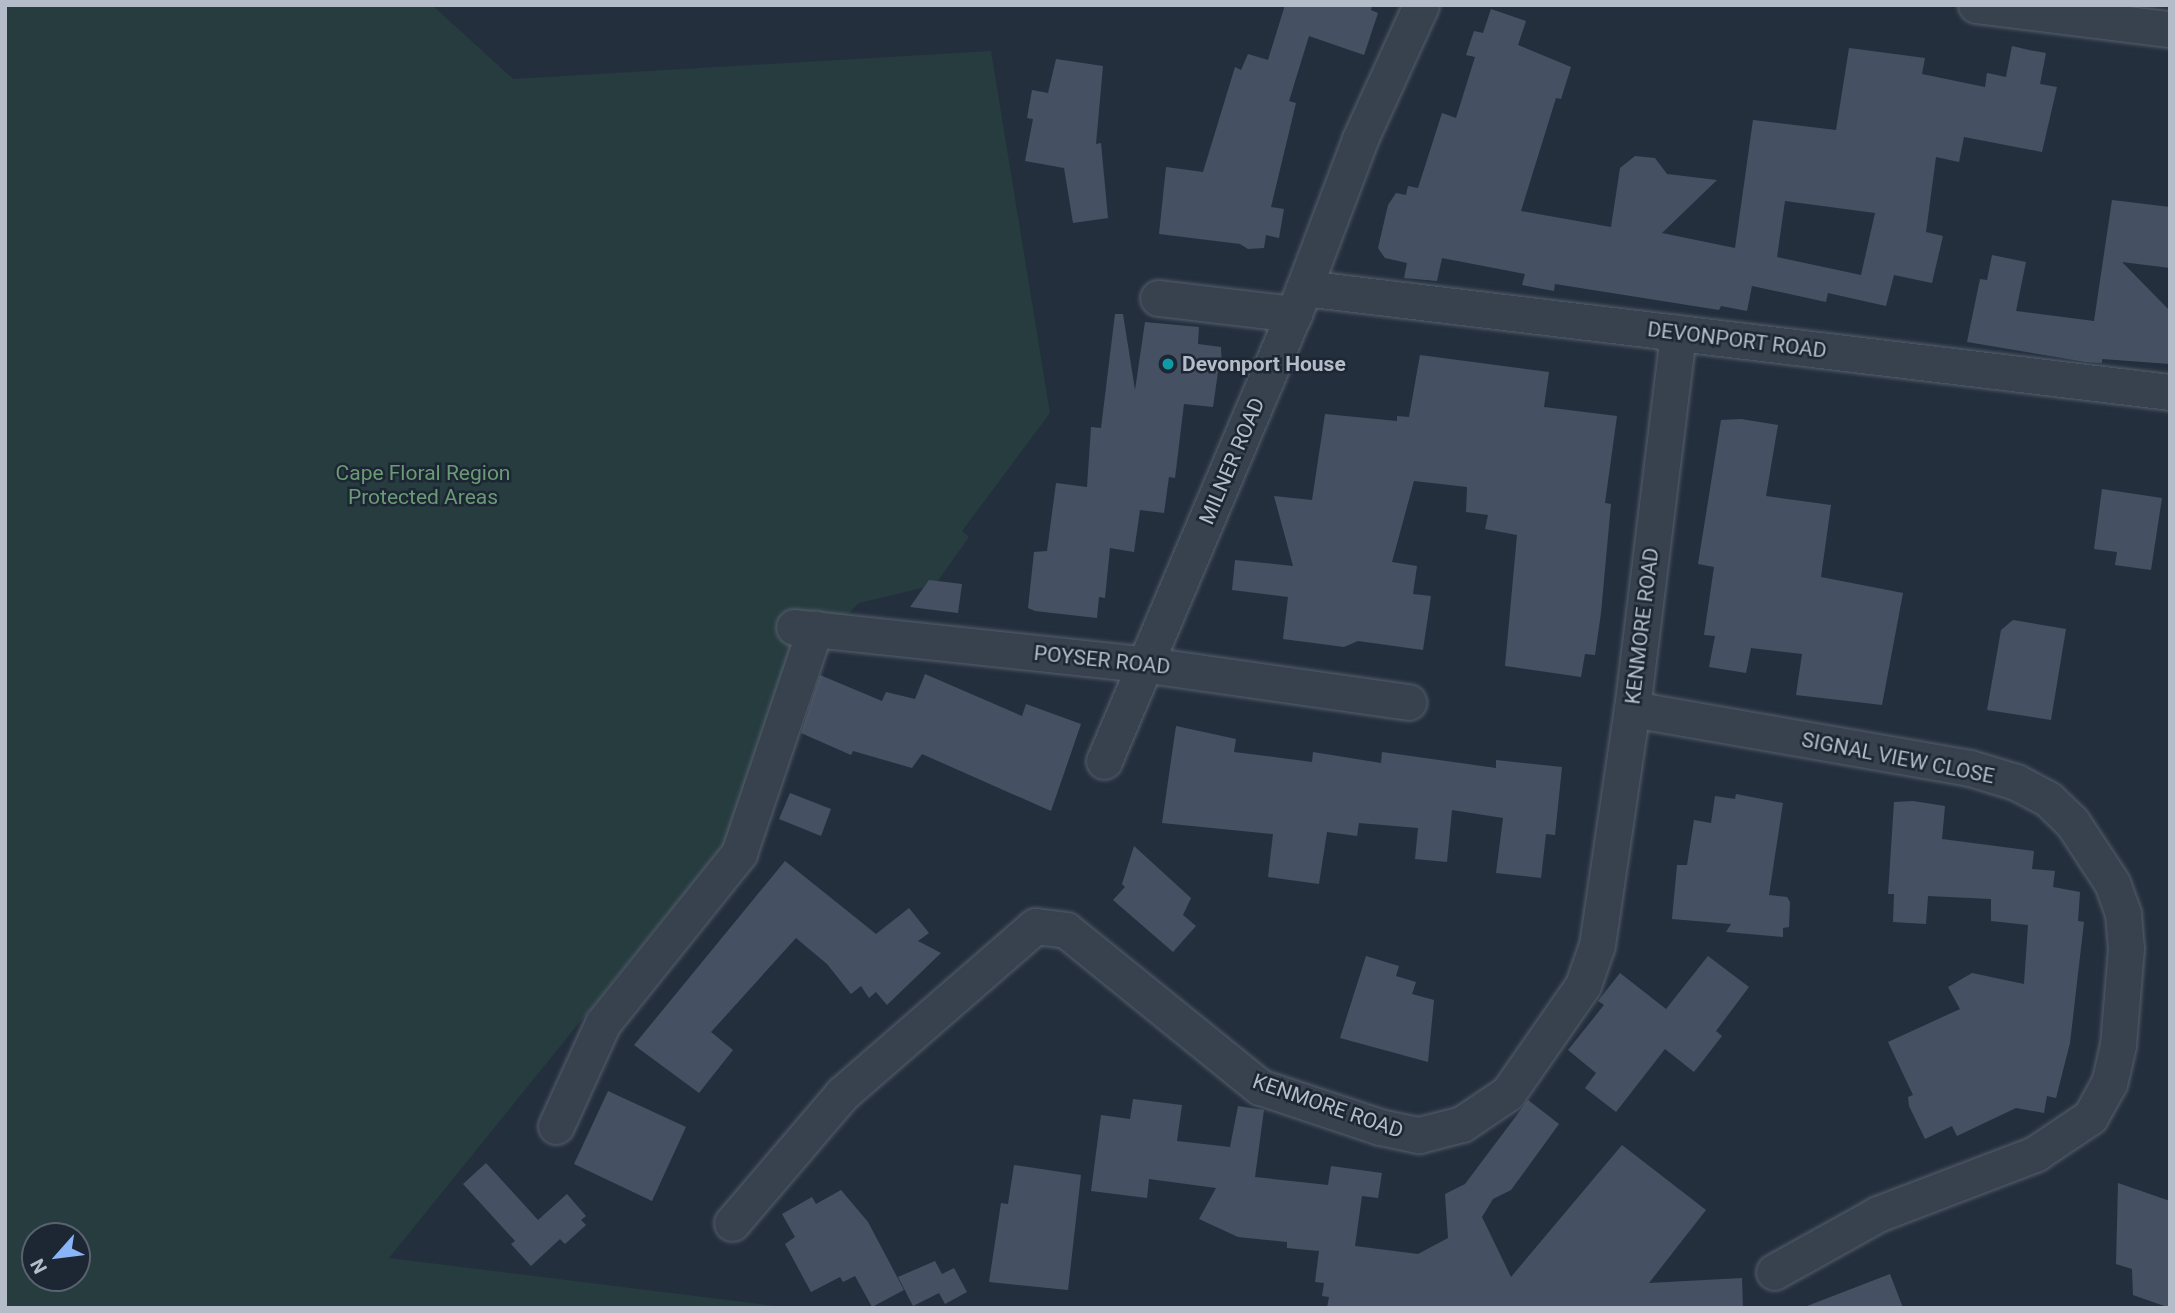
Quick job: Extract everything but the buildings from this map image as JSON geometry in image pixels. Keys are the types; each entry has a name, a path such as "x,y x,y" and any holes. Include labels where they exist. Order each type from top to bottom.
{"street":[{"name":"MILNER ROAD","path":"1104,761 1148,664 1299,301 1360,139 1421,5"},
{"path":"1976,5 2170,29"},
{"name":"DEVONPORT ROAD","path":"1158,298 1299,301 1678,333 2170,392"},
{"name":"KENMORE ROAD","path":"732,1223 842,1094 1035,926 1066,930 1260,1087 1397,1132 1419,1135 1462,1125 1508,1093 1592,969 1632,709 1678,333"},
{"name":"POYSER ROAD","path":"556,1126 603,1023 739,853 753,821 805,628 1148,664 1408,702"},
{"name":"SIGNAL VIEW CLOSE","path":"1632,709 1970,768 2016,782 2048,799 2072,822 2112,883 2123,914 2126,948 2118,1045 2109,1083 2090,1117 2035,1153 1878,1214 1774,1272"}],"green space":[{"name":"Cape Floral Region Protected Areas","path":"5,5 432,5 513,79 991,51 1050,413 962,531 969,537 935,585 859,603 801,660 743,820 389,1258 792,1308 5,1308"}],"place":[{"name":"Devonport House","path":"1168,364"}]}
